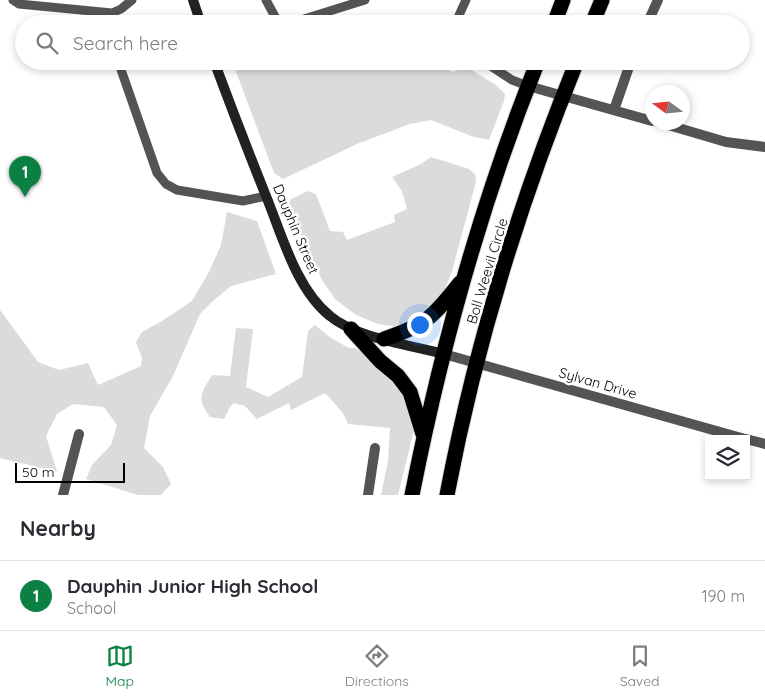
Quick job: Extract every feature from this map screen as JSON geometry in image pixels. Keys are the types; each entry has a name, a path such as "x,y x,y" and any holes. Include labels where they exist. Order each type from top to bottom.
{"highway":[{"path":"557,15 563,0"},
{"path":"596,15 602,0"},
{"name":"Boll Weevil Circle","path":"412,495 424,437 464,278 534,70"},
{"name":"Boll Weevil Circle","path":"447,495 455,453 477,363 503,270 540,154 573,70"},
{"path":"384,339 423,323 438,311 464,278"},
{"path":"351,329 398,376 410,392 424,437"}],"street":[{"path":"193,0 198,15"},
{"path":"651,15 658,0"},
{"name":"Dauphin Street","path":"217,70 289,254 298,274 319,306 330,317 351,329 444,354"},
{"path":"614,110 628,70"},
{"path":"528,86 645,119"},
{"path":"685,130 726,142 765,147"},
{"name":"Sylvan Drive","path":"444,354 732,435"},
{"path":"63,495 79,434"},
{"name":"Sylvan Drive","path":"750,440 765,444"},
{"path":"368,495 375,448"}],"lane":[{"path":"13,0 20,4 112,13 121,9 132,0"},
{"path":"266,0 274,15"},
{"path":"316,15 364,0"},
{"path":"460,15 466,0"},
{"path":"121,70 157,173 166,184 177,190 243,201 266,196"},
{"path":"497,70 512,80 528,86"}],"shaded area":[{"path":"235,70 449,70 453,72 457,70 472,70 496,85 505,94 489,140 471,136 431,120 410,124 357,144 283,179 274,173"},
{"path":"431,157 469,169 475,174 476,182 452,271 440,301 423,317 398,327 378,324 356,315 335,299 322,280 288,208 290,200 307,191 316,194 330,231 343,232 347,240 395,222 394,215 407,209 402,191 392,177 421,164"},
{"path":"227,212 257,221 276,274 231,286 200,314 173,376 150,416 144,448 163,467 171,484 161,495 138,495 86,479 92,465 111,445 117,425 104,407 73,404 57,414 46,436 57,472 0,458 0,310 38,362 59,370 88,363 98,385 141,366 142,358 136,342 142,332 192,301 209,272 221,245"},
{"path":"315,325 331,338 349,348 355,348 385,369 411,404 416,422 398,495 381,495 388,461 390,428 348,424 343,413 325,393 291,410 289,403 257,419 245,406 234,403 224,419 210,417 203,405 203,391 212,375 230,376 236,328 253,329 246,387 268,397 302,377 308,331"}],"place":[{"name":"Dauphin Junior High School","path":"25,197"}]}
